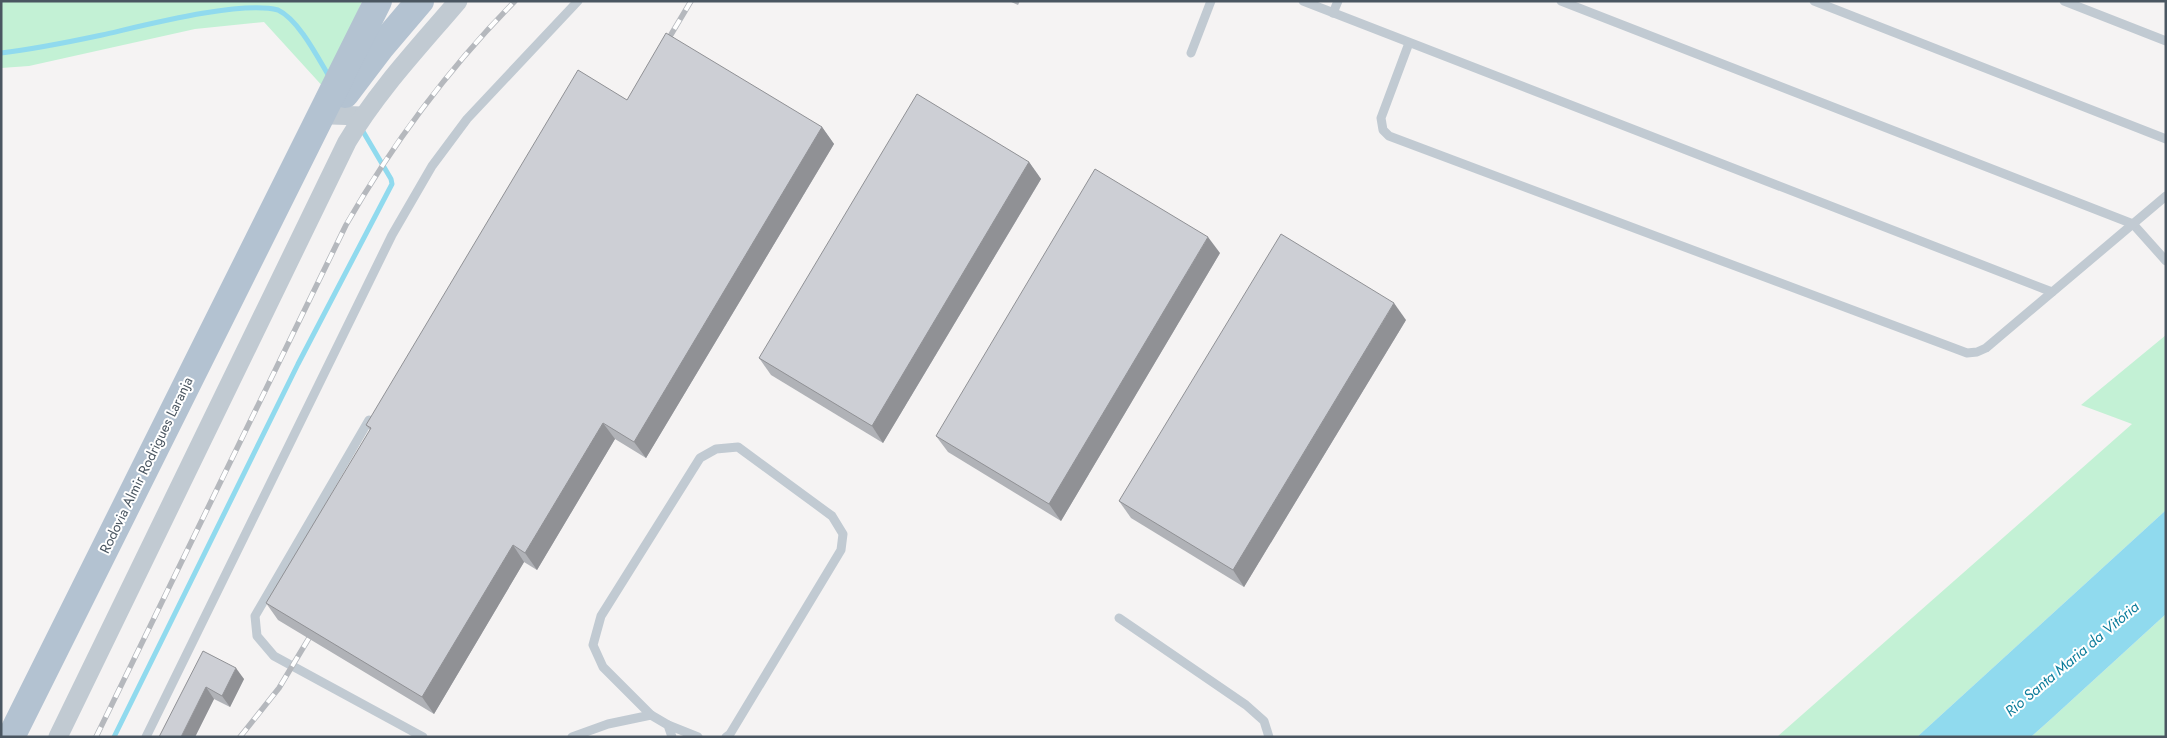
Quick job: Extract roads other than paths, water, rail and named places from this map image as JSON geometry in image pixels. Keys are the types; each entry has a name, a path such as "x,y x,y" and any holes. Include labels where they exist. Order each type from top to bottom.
{"main road":[{"name":"Rodovia Almir Rodrigues Laranja","path":"11,737 378,1"},
{"name":"Rodovia Almir Rodrigues Laranja","path":"281,194 331,115 380,48 420,1"}],"street":[{"path":"58,737 343,150 362,116 386,84 458,1"},
{"path":"331,115 362,116"}],"lane":[{"path":"146,737 384,253 418,189 467,119 578,1"},
{"path":"1191,53 1211,1"},
{"path":"1302,1 2052,292"},
{"path":"1333,13 1338,1"},
{"path":"1561,1 2133,224 2166,261"},
{"path":"1814,1 2166,138"},
{"path":"2064,1 2166,41"},
{"path":"1409,43 1381,118 1383,130 1392,138 1967,353 1977,352 1986,348 2166,196"},
{"path":"369,420 255,616 257,636 274,656 423,737"},
{"path":"698,737 651,716 603,667 593,645 601,616 700,458 716,449 738,447 832,516 843,534 841,550 730,734 726,737"},
{"path":"1119,618 1246,705 1264,722 1269,737"},
{"path":"572,737 608,724 651,716"},
{"path":"668,725 672,737"}],"water":[{"name":"Rio Santa Maria da Vitória","path":"2166,510 2166,614 2050,720 2031,737 1917,737"}],"waterway":[{"path":"1,53 65,43 191,15 241,8 261,8 278,10 293,22 307,40 330,78"},
{"path":"114,737 298,364 392,184 391,179 361,128"}],"railway":[{"path":"96,737 346,225 402,136 444,80 515,1"},
{"path":"663,48 691,1"},
{"path":"240,737 279,688 309,638"}]}
